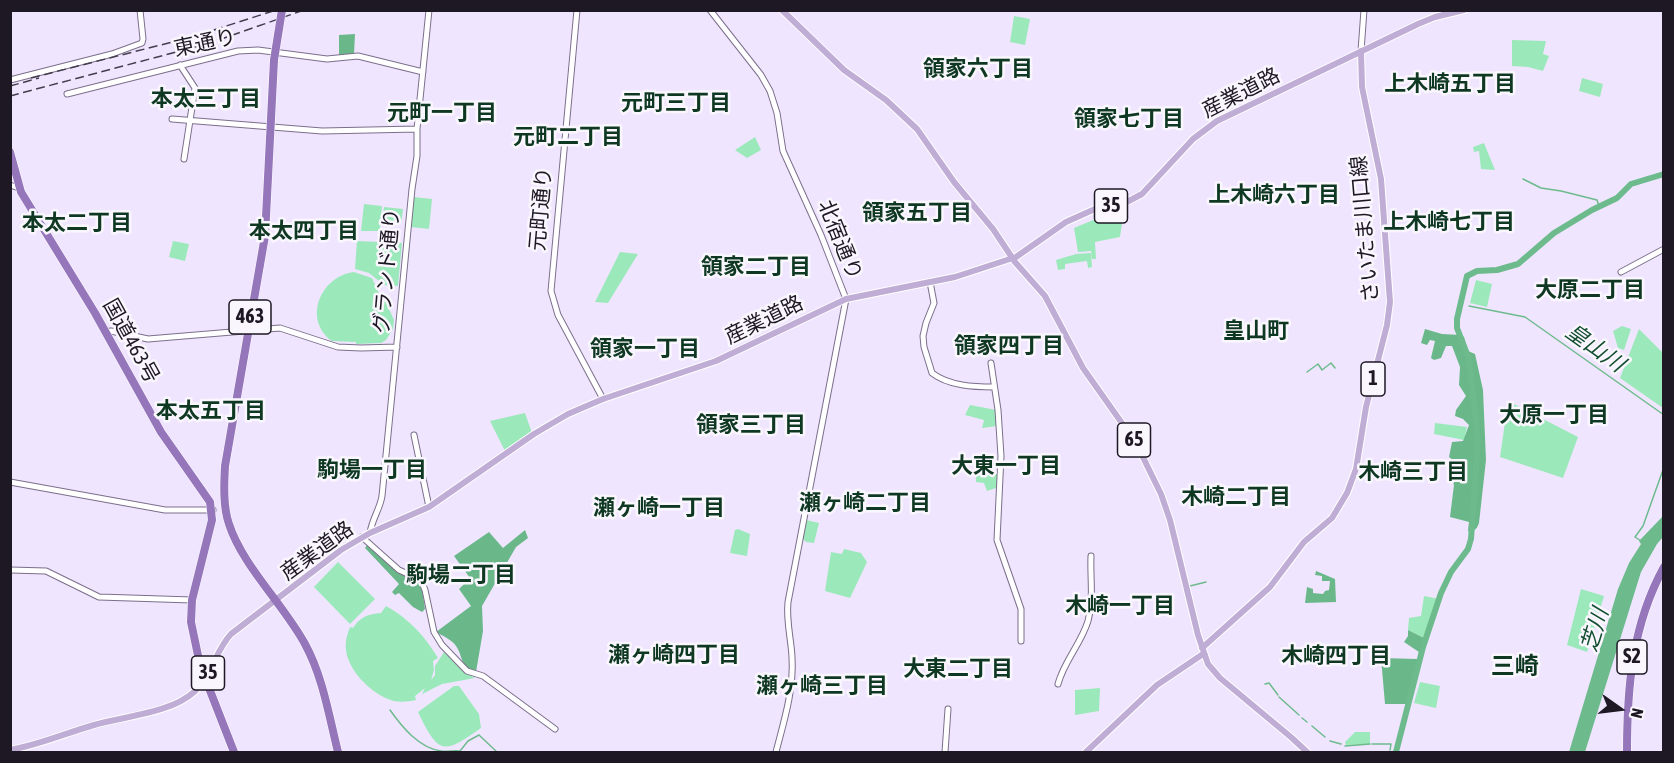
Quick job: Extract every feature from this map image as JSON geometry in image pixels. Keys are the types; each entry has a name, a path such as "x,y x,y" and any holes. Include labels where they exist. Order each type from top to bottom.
{"highway":[{"name":"463","path":"281,10 274,51 265,229 225,466 224,488 228,513 248,554 278,599 313,662 321,684 338,753"},
{"name":"国道463号","path":"10,152 13,177 19,188 106,332 149,412 208,498 213,510"},
{"path":"228,513 224,510 213,510 211,527 192,600 191,622 197,657 234,753"},
{"name":"S2","path":"1628,753 1627,703 1632,656 1646,607 1664,567"},
{"name":"S2","path":"1628,753 1632,670 1643,622 1664,572"},
{"name":"463","path":"278,599 300,628 318,661 327,687 343,753"}],"main road":[{"name":"65","path":"782,10 844,70 886,100 913,125 1012,258 1048,301 1083,368 1136,443 1168,510 1202,651 1208,664 1220,678 1307,753"},
{"name":"産業道路","path":"10,750 31,746 97,724 174,704 190,696 205,679 228,637 341,550 370,533 429,507 534,434 568,414 603,399 716,361 846,299 965,274 1012,258 1066,222 1095,209 1125,203 1142,194 1192,139 1217,121 1426,20 1464,10"},
{"name":"さいたま川口線","path":"1086,753 1158,686 1202,651 1270,587 1304,542 1335,514 1350,486 1358,462 1366,407 1387,325 1390,302 1381,179 1362,87 1361,51"}],"street":[{"path":"10,80 112,54 142,43 140,10"},
{"name":"グランド通り","path":"370,533 381,503 417,156 417,129 429,10"},
{"name":"元町通り","path":"576,10 551,291 558,315 603,399"},
{"name":"北宿通り","path":"710,10 761,75 770,91 777,113 783,151 821,235 846,299 787,604 792,658 791,688 776,753"},
{"path":"1361,51 1364,10"},
{"name":"東通り","path":"67,94 238,51 258,50 327,59 358,56 423,72"},
{"path":"180,65 195,88 184,159"},
{"path":"172,119 322,131 417,129"},
{"path":"10,185 19,188"},
{"path":"1621,272 1664,249"},
{"path":"930,282 934,303 923,336 932,373 952,382 994,387"},
{"path":"106,332 111,331 148,339 248,330 287,329 323,343 345,348 397,348"},
{"path":"991,363 999,418 1001,468 997,540 1021,609 1021,641"},
{"path":"414,435 429,507"},
{"path":"10,482 165,510 213,510"},
{"path":"362,537 399,570 421,580 431,624 437,639 467,671 483,676 555,729"},
{"path":"1058,684 1064,666 1081,639 1090,615 1091,556"},
{"path":"10,570 46,571 99,597 192,600"},
{"path":"945,753 948,709"}],"shaded area":[{"path":"1014,16 1030,19 1025,45 1010,42"},
{"path":"355,34 354,54 339,55 339,35"},
{"path":"1512,40 1546,41 1543,54 1549,56 1543,71 1512,66"},
{"path":"1582,78 1603,84 1600,97 1579,91"},
{"path":"755,137 761,150 747,158 735,150"},
{"path":"1484,143 1495,170 1481,169 1479,151 1474,152 1473,147"},
{"path":"414,197 432,199 429,229 411,227"},
{"path":"364,204 382,206 380,231 361,231"},
{"path":"384,207 403,209 401,224 382,223"},
{"path":"1105,215 1123,217 1120,237 1095,242 1096,259 1092,259 1091,251 1078,252 1074,228"},
{"path":"173,241 189,244 185,261 169,257"},
{"path":"357,241 402,243 398,286 384,285 369,273 355,269"},
{"path":"620,252 638,254 608,303 595,302"},
{"path":"1091,253 1092,267 1088,268 1087,261 1065,264 1065,269 1058,270 1056,260 1076,254"},
{"path":"354,272 372,278 394,320 393,329 386,340 381,343 356,344 356,342 332,341 323,332 318,322 319,300 325,290 332,281"},
{"path":"1476,280 1492,284 1487,307 1470,303"},
{"path":"1622,326 1631,329 1624,350 1618,348 1613,331"},
{"path":"1425,329 1442,334 1461,335 1464,337 1468,351 1475,354 1483,390 1486,460 1479,523 1472,531 1468,531 1469,522 1450,517 1454,485 1450,476 1453,460 1449,457 1452,442 1463,441 1469,425 1463,419 1455,416 1456,410 1466,396 1459,385 1460,367 1452,346 1446,346 1441,358 1434,360 1431,358 1435,341 1430,340 1427,345 1421,343"},
{"path":"1639,329 1663,353 1663,408 1620,378"},
{"path":"1508,401 1578,437 1563,478 1500,457"},
{"path":"970,405 996,410 997,426 982,428 984,420 965,415"},
{"path":"525,413 532,433 505,451 490,421"},
{"path":"1435,423 1467,427 1464,440 1434,434"},
{"path":"985,468 993,468 993,474 1000,474 999,487 987,491 984,483 976,482 976,471 984,471"},
{"path":"1663,516 1663,537 1641,572 1585,752 1569,752 1618,589 1629,563 1641,544 1639,541"},
{"path":"806,520 819,523 814,543 806,542 802,538"},
{"path":"525,530 528,538 516,547 482,606 483,631 476,672 464,664 454,644 436,632 471,606 459,589 470,578 454,556 489,532 503,548"},
{"path":"735,530 750,534 747,556 730,553"},
{"path":"367,545 417,582 422,589 425,609 422,612 413,607 399,593 395,595 392,592 399,584 365,548"},
{"path":"844,549 861,553 867,562 850,598 825,591 831,552 842,554"},
{"path":"338,562 375,599 350,624 314,587"},
{"path":"1316,571 1335,579 1336,602 1305,603 1307,587 1313,589 1313,593 1323,594 1329,590 1330,581 1322,581 1322,576 1315,575"},
{"path":"1581,589 1604,596 1587,652 1567,645"},
{"path":"1424,596 1439,599 1426,639 1408,630 1409,618 1421,616"},
{"path":"386,606 415,628 438,658 433,661 434,670 431,680 435,675 435,666 444,652 464,672 475,678 442,684 422,694 425,688 415,696 416,700 398,702 381,696 367,686 351,665 346,650 346,641 350,627 353,628 365,617 381,613"},
{"path":"1408,630 1426,639 1407,704 1385,704 1381,658 1418,659 1419,652 1404,642 1408,636"},
{"path":"1420,682 1440,686 1436,708 1414,703"},
{"path":"454,686 459,686 479,714 481,728 458,743 444,746 432,737 418,712"},
{"path":"1100,688 1099,711 1075,715 1075,690"},
{"path":"1355,732 1370,732 1370,744 1346,745 1345,742"}],"waterway":[{"path":"1396,752 1423,647 1441,593 1451,572 1468,549 1471,539 1477,431 1469,359 1457,328 1467,276 1477,271 1497,270 1518,264 1554,233 1617,198 1631,184 1664,174"},
{"path":"1523,179 1541,188 1597,200 1599,206"},
{"name":"皇山川","path":"1469,306 1525,317 1664,415"},
{"path":"1307,372 1318,364 1322,370 1331,363 1335,368"},
{"path":"1641,541 1635,537 1643,526 1664,467"},
{"path":"1190,586 1206,582"},
{"path":"1265,684 1269,683 1278,695"},
{"path":"1279,697 1299,715"},
{"path":"390,710 412,736 425,746 444,751 460,751 468,741 479,735 497,752"},
{"path":"1302,718 1307,722"},
{"path":"1312,726 1325,737"},
{"path":"1330,741 1341,744"},
{"path":"1345,746 1370,744"},
{"path":"1372,744 1391,744 1390,750"}],"railway":[{"path":"31,78 192,37 276,10"},
{"path":"10,96 210,43 304,10"},
{"path":"10,86 39,78"}],"district":[{"name":"領家六丁目","path":"978,69"},
{"name":"上木崎五丁目","path":"1450,84"},
{"name":"本太三丁目","path":"206,99"},
{"name":"元町三丁目","path":"676,103"},
{"name":"元町一丁目","path":"442,113"},
{"name":"領家七丁目","path":"1129,119"},
{"name":"元町二丁目","path":"568,137"},
{"name":"上木崎六丁目","path":"1274,195"},
{"name":"領家五丁目","path":"917,213"},
{"name":"上木崎七丁目","path":"1449,222"},
{"name":"本太二丁目","path":"77,223"},
{"name":"本太四丁目","path":"304,231"},
{"name":"領家二丁目","path":"756,267"},
{"name":"大原二丁目","path":"1590,290"},
{"name":"皇山町","path":"1256,331"},
{"name":"領家四丁目","path":"1009,346"},
{"name":"領家一丁目","path":"645,349"},
{"name":"本太五丁目","path":"211,411"},
{"name":"大原一丁目","path":"1554,415"},
{"name":"領家三丁目","path":"751,425"},
{"name":"大東一丁目","path":"1006,466"},
{"name":"駒場一丁目","path":"372,470"},
{"name":"木崎三丁目","path":"1413,472"},
{"name":"木崎二丁目","path":"1236,497"},
{"name":"瀬ヶ崎二丁目","path":"865,503"},
{"name":"瀬ヶ崎一丁目","path":"659,508"},
{"name":"駒場二丁目","path":"461,575"},
{"name":"木崎一丁目","path":"1120,606"},
{"name":"瀬ヶ崎四丁目","path":"674,655"},
{"name":"木崎四丁目","path":"1336,656"},
{"name":"三崎","path":"1515,666"},
{"name":"大東二丁目","path":"958,669"},
{"name":"瀬ヶ崎三丁目","path":"822,686"}],"water label":[{"name":"芝川","path":"1595,630"}]}
